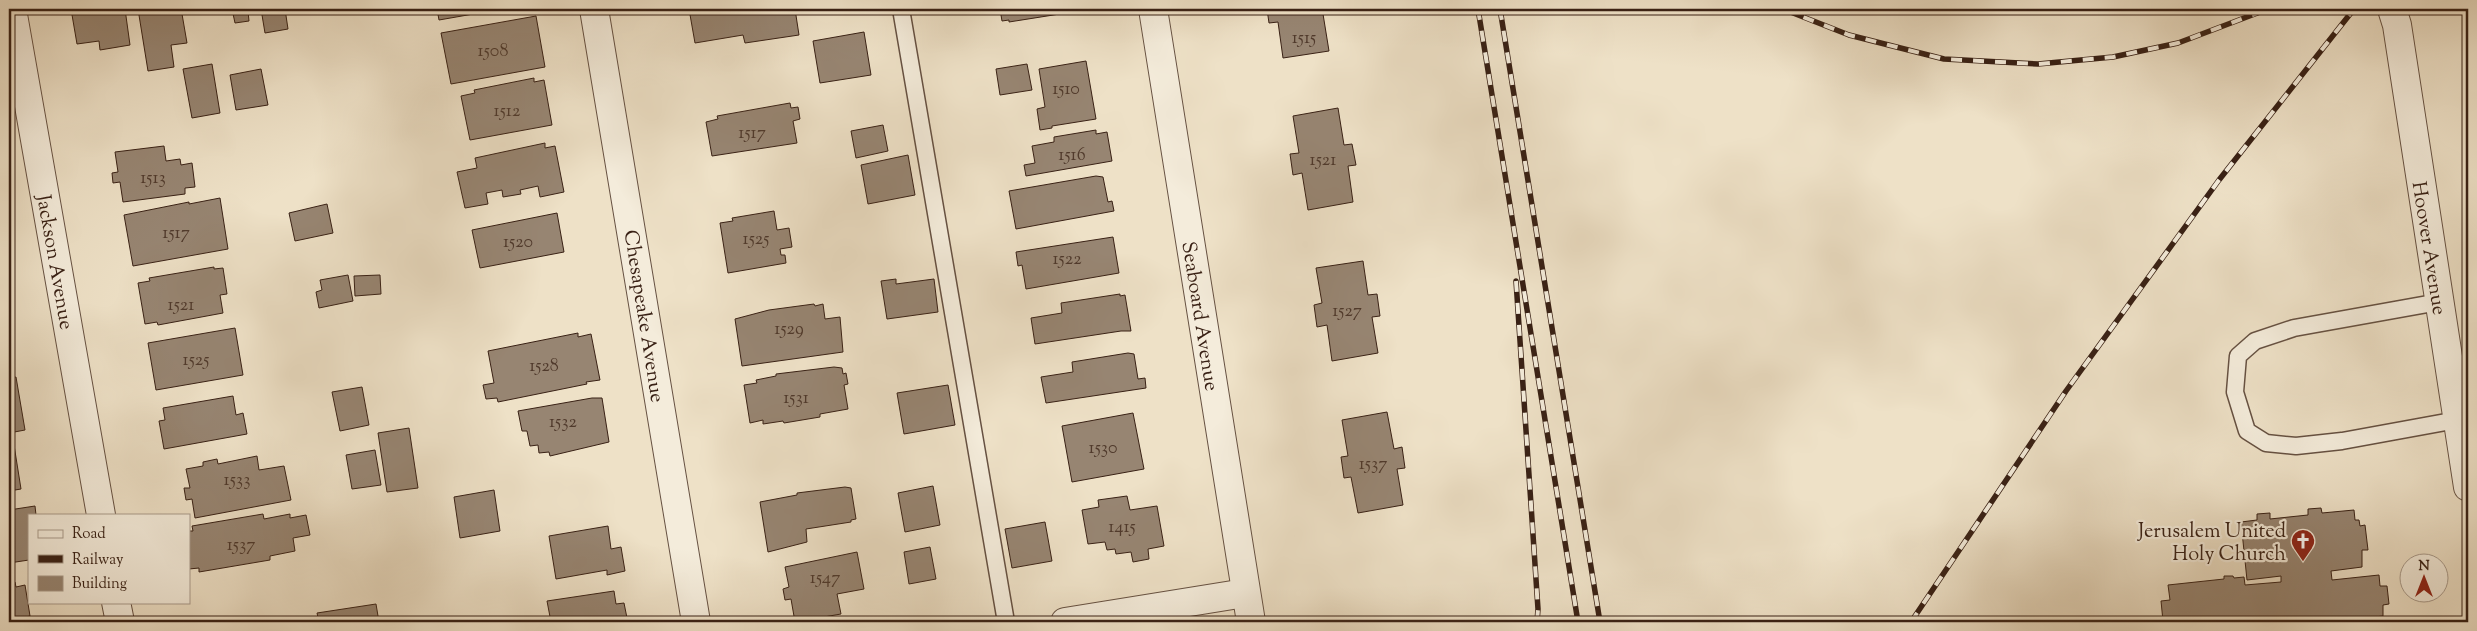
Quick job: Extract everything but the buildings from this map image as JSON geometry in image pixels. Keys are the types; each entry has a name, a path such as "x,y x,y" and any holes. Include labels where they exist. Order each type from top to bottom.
{"street":[{"name":"Jackson Avenue","path":"12,9 101,514"},
{"name":"Chesapeake Avenue","path":"594,9 696,622"},
{"name":"Seaboard Avenue","path":"1153,9 1251,622"},
{"name":"Hoover Avenue","path":"2392,9 2439,302 2462,419 2468,487"},
{"path":"1065,622 1246,593"},
{"path":"116,604 120,622"}],"lane":[{"path":"901,9 1006,622"},
{"path":"2439,302 2294,328 2255,341 2238,356 2234,392 2247,431 2266,443 2296,446 2342,441 2462,419"}],"railway":[{"path":"1478,9 1578,622"},
{"path":"1500,9 1600,622"},
{"path":"1783,9 1849,35 1944,59 2038,64 2113,57 2178,43 2268,9"},
{"path":"1911,622 2066,391 2219,180 2354,9"},
{"path":"1516,281 1538,609 1537,622"}],"place":[{"name":"Jerusalem United Holy Church","path":"2303,562"}]}
